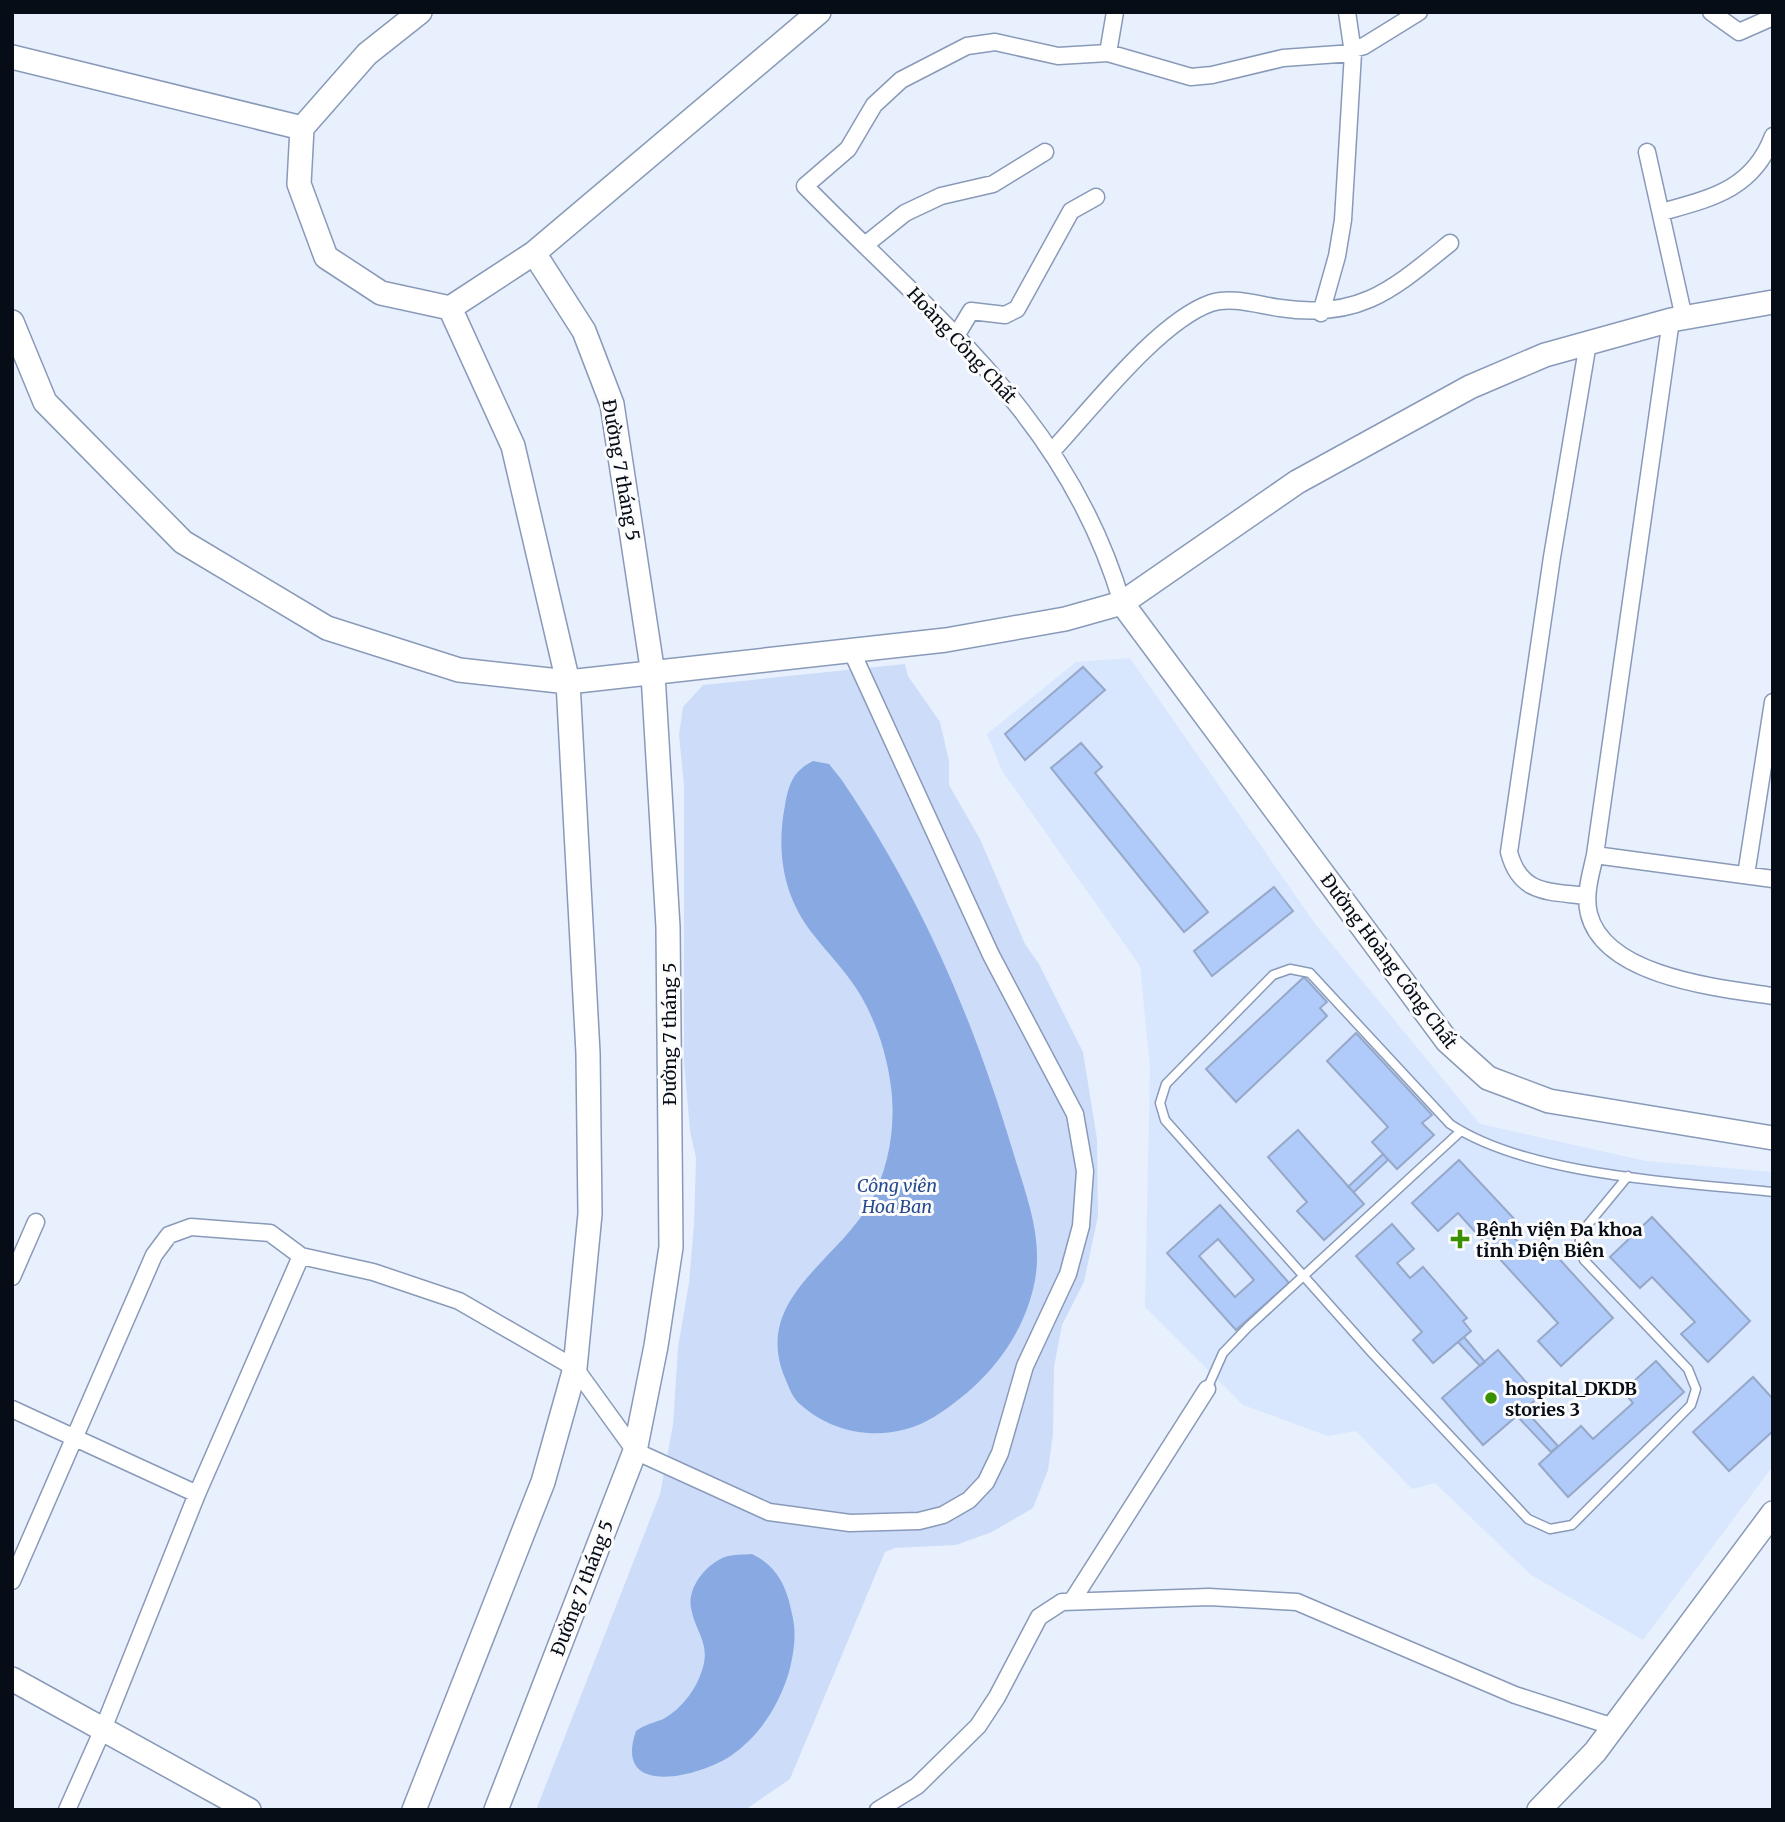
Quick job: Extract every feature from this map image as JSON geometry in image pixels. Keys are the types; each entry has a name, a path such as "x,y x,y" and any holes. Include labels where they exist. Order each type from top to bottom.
{"street":[{"path":"419,12 367,54 302,128 299,184 326,257 381,293 450,308 534,253 819,12"},
{"path":"1115,12 1108,54 1191,77 1212,75 1283,58 1353,51 1419,12"},
{"path":"1321,313 1337,256 1343,220 1353,51 1347,12"},
{"path":"1711,12 1739,32 1773,17"},
{"name":"Hoàng Công Chất","path":"1108,54 1058,56 995,42 957,50 901,80 874,105 848,149 805,186 989,368 1053,450 1075,487 1107,555 1122,603"},
{"path":"12,57 302,128"},
{"path":"1662,212 1721,195 1750,173 1767,151 1773,136"},
{"path":"865,246 905,213 940,197 993,184 1045,152"},
{"path":"1647,152 1662,212 1677,319 1595,855 1586,896 1595,929 1618,955 1659,973 1773,996"},
{"path":"956,336 971,311 1004,316 1017,309 1071,211 1096,197"},
{"path":"1053,450 1144,349 1203,306 1222,300 1321,313 1370,301 1399,284 1450,243"},
{"name":"Đường 7 tháng 5","path":"496,1810 635,1451 656,1346 671,1247 668,927 653,674 612,404 584,331 534,253"},
{"path":"12,322 45,402 183,542 327,628 459,670 568,682 946,640 1065,619 1122,603 1297,482 1470,387 1545,355 1677,319 1773,302"},
{"path":"414,1810 543,1482 575,1368 590,1187 584,962 568,682 513,446 450,308"},
{"path":"1586,896 1543,891 1525,883 1513,869 1509,852 1550,571 1588,343"},
{"name":"Đường Hoàng Công Chất","path":"1122,603 1447,1041 1488,1078 1549,1101 1773,1138"},
{"path":"12,1581 154,1255 169,1235 191,1227 270,1233 301,1256 373,1272 459,1301 575,1368 635,1451 769,1512 850,1523 919,1521 943,1515 969,1500 986,1482 1000,1453 1025,1366 1068,1275 1078,1238 1085,1171 1075,1114 991,955 851,650"},
{"path":"1746,875 1773,702"},
{"path":"1595,855 1773,879"},
{"path":"12,1277 36,1222"},
{"path":"67,1810 103,1729 197,1494 301,1256"},
{"path":"1072,1601 1207,1389"},
{"path":"12,1409 197,1494"},
{"path":"1539,1810 1595,1752 1773,1513"},
{"path":"878,1810 917,1786 978,1726 997,1697 1039,1617 1062,1602 1209,1597 1297,1602 1515,1695 1614,1727"},
{"path":"12,1679 237,1807"}],"lane":[{"path":"1628,1176 1581,1233 1579,1246 1584,1260 1688,1369 1696,1389 1691,1405 1572,1525 1550,1529 1528,1519 1373,1354 1165,1120 1160,1103 1166,1084 1273,975 1290,969 1310,973 1450,1124 1478,1142 1521,1155 1628,1176 1773,1192"},
{"path":"1207,1389 1223,1353 1461,1131"}],"shaded area":[{"name":"Bệnh viện Đa khoa tỉnh Điện Biên","path":"1130,658 1316,925 1480,1124 1646,1161 1773,1172 1773,1466 1643,1640 1531,1575 1435,1483 1412,1489 1356,1431 1328,1436 1243,1405 1145,1307 1150,1067 1140,966 1002,771 987,734 1076,662"}],"green space":[{"name":"Công viên Hoa Ban","path":"905,664 908,676 940,722 949,761 949,785 980,839 1025,944 1039,964 1083,1052 1097,1139 1098,1216 1084,1282 1062,1325 1054,1367 1053,1435 1048,1470 1033,1508 992,1532 956,1545 895,1548 885,1552 790,1779 745,1810 536,1810 660,1494 673,1425 678,1347 689,1283 696,1158 690,1131 684,1061 684,786 679,735 683,707 703,685"}],"water":[{"path":"813,761 829,764 841,779 921,914 963,1007 981,1055 1028,1201 1037,1248 1035,1280 1022,1322 985,1376 934,1417 900,1431 883,1433 848,1430 815,1416 801,1405 789,1389 778,1350 780,1326 789,1303 803,1283 856,1224 877,1190 892,1132 891,1087 887,1063 872,1018 850,979 802,919 794,904 784,872 781,839 788,791 796,774"},
{"path":"752,1554 780,1578 794,1621 792,1657 780,1696 768,1718 752,1738 732,1755 701,1770 682,1775 664,1777 648,1774 637,1767 632,1753 636,1731 667,1717 679,1707 693,1689 704,1665 704,1648 691,1608 695,1585 705,1571 718,1560 731,1555"}],"building":[{"path":"1083,667 1105,690 1025,760 1005,734"},
{"path":"1081,743 1102,767 1095,773 1208,912 1184,932 1051,768"},
{"path":"1274,887 1293,911 1212,976 1194,951"},
{"path":"1304,977 1327,1002 1320,1008 1327,1016 1236,1102 1206,1069"},
{"path":"1356,1033 1432,1115 1422,1123 1434,1135 1397,1169 1372,1142 1388,1127 1327,1061"},
{"path":"1298,1130 1364,1204 1324,1240 1297,1211 1307,1202 1268,1157"},
{"path":"1383,1154 1388,1160 1354,1192 1348,1187"},
{"path":"1459,1160 1518,1223 1509,1232 1528,1253 1542,1240 1613,1318 1561,1366 1538,1341 1558,1323 1458,1213 1438,1231 1412,1203"},
{"path":"1220,1205 1289,1283 1236,1330 1167,1253","holes":["1218,1239 1254,1280 1235,1297 1199,1256"]},
{"path":"1652,1217 1750,1321 1708,1362 1681,1334 1695,1322 1652,1277 1640,1288 1610,1257"},
{"path":"1392,1224 1414,1249 1397,1263 1410,1278 1423,1267 1467,1318 1463,1321 1471,1331 1433,1363 1413,1340 1422,1332 1356,1256"},
{"path":"1464,1337 1485,1362 1480,1366 1458,1342"},
{"name":"hospital_DKDB stories 3","path":"1498,1350 1539,1397 1483,1445 1442,1398"},
{"path":"1656,1361 1684,1392 1568,1497 1539,1464 1581,1426 1593,1439 1633,1403 1623,1391"},
{"path":"1753,1377 1773,1399 1773,1431 1729,1471 1693,1432"},
{"path":"1524,1409 1558,1446 1551,1452 1517,1416"}],"place":[{"name":"Bệnh viện Đa khoa tỉnh Điện Biên","path":"1460,1239"},
{"name":"hospital_DKDB stories 3","path":"1491,1398"}]}
